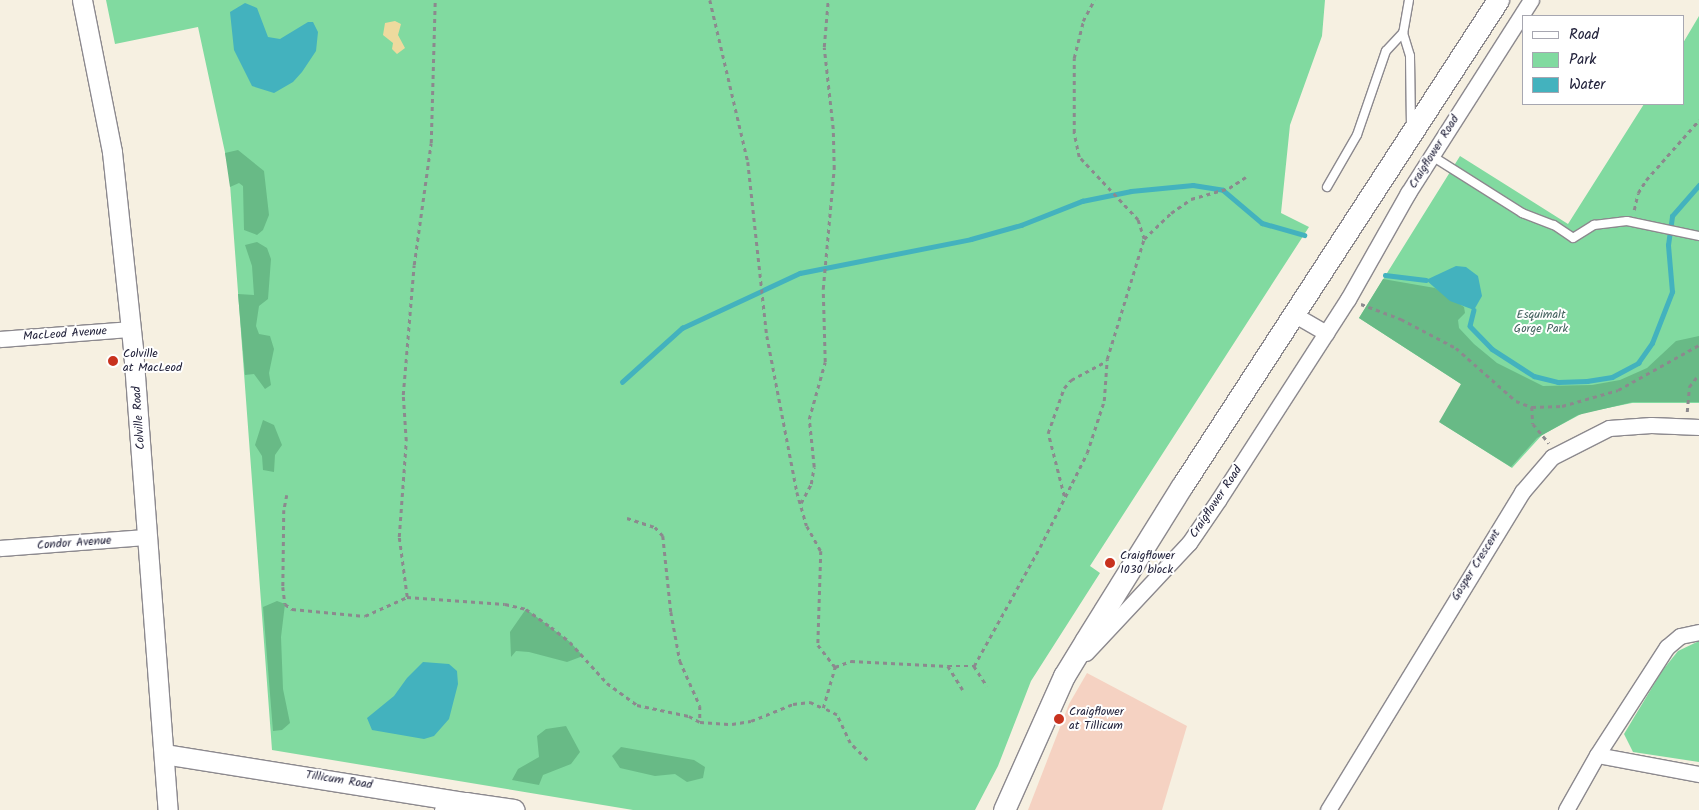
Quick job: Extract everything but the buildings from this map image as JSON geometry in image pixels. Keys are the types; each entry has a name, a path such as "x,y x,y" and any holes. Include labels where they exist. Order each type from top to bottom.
{"main road":[{"name":"Craigflower Road","path":"1006,804 1064,676 1152,532 1295,315 1498,0"},
{"path":"445,810 465,804 479,804"},
{"name":"Tillicum Road","path":"479,804 514,810"}],"street":[{"name":"Colville Road","path":"82,0 112,152 131,329 168,810"},
{"name":"Craigflower Road","path":"1522,15 1532,0"},
{"name":"Craigflower Road","path":"1064,676 1189,543 1348,299 1432,156 1522,16"},
{"path":"1295,315 1326,333"},
{"name":"MacLeod Avenue","path":"0,339 131,329"},
{"name":"Gosper Crescent","path":"1328,810 1522,492 1552,457 1609,428 1692,426"},
{"name":"Condor Avenue","path":"0,548 148,537"},
{"path":"1566,810 1597,755 1668,647 1680,636 1699,632"},
{"name":"Tillicum Road","path":"164,754 479,804"},
{"path":"1597,755 1699,774"}],"lane":[{"path":"1409,0 1403,33 1412,82 1411,134"},
{"path":"1327,186 1357,135 1386,51 1403,33"},
{"path":"1432,156 1522,213 1554,225 1573,238 1594,226 1627,221 1699,236"}],"path":[{"path":"407,597 398,537 406,442 403,395 414,265 431,143 435,0"},
{"path":"710,0 748,162 767,336 801,503 807,526 821,551 818,645 835,667"},
{"path":"801,503 811,484 814,467 809,419 825,362 823,289 834,169 834,129 824,47 828,0"},
{"path":"1094,0 1083,21 1074,58 1074,133 1079,157 1138,220 1144,239"},
{"path":"1650,225 1634,210 1638,193 1699,120"},
{"path":"974,666 1087,452 1104,401 1107,360 1144,239 1171,213 1191,200 1229,188 1246,177"},
{"path":"1348,299 1401,319 1456,348 1516,401 1532,407 1562,406 1618,390 1699,345"},
{"path":"1064,497 1050,444 1051,423 1064,388 1071,380 1107,360"},
{"path":"1692,426 1689,387 1699,374"},
{"path":"1532,407 1533,424 1549,441 1552,457"},
{"path":"287,495 282,538 285,604 306,611 358,616 395,605 407,597 504,604 526,609 570,642 622,696 637,705 689,716 700,722 732,724 751,721 802,703 810,702 837,715 850,743 867,760"},
{"path":"627,518 655,527 663,536 670,612 680,661 700,706 700,722"},
{"path":"835,667 851,661 974,666"},
{"path":"948,666 963,690"},
{"path":"974,666 987,686"},
{"path":"823,708 835,667"}],"shaded area":[{"path":"1087,673 1187,726 1162,810 1028,810 1069,704"}],"green space":[{"path":"106,0 1325,0 1322,36 1290,125 1281,213 1309,227 1090,566 1100,573 1031,681 998,766 975,810 633,810 272,750 229,171 198,27 115,44"},
{"name":"Esquimalt Gorge Park","path":"1699,16 1699,403 1632,403 1583,413 1542,435 1512,468 1441,423 1464,386 1359,318 1460,156 1568,224 1643,105 1684,105 1684,41"},
{"path":"238,150 264,171 269,215 263,230 257,235 244,230 243,186 239,183 230,187 225,153"},
{"path":"257,242 267,248 271,259 268,299 259,306 256,326 259,334 270,336 274,349 269,373 271,385 265,389 254,374 245,375 238,294 254,295 252,266 245,245"},
{"path":"1383,279 1435,288 1464,307 1465,313 1458,320 1459,328 1474,344 1497,363 1543,386 1592,385 1620,380 1647,368 1676,341 1699,336 1699,402 1633,402 1578,415 1537,438 1511,467 1439,422 1461,384 1359,318"},
{"path":"263,420 274,425 282,445 275,455 274,472 263,470 262,456 255,445"},
{"path":"277,601 285,604 281,637 283,689 290,723 282,730 273,731 263,607"},
{"path":"526,609 570,642 583,656 567,662 529,652 516,651 511,657 510,632"},
{"path":"1699,641 1699,762 1633,752 1624,734 1662,671 1678,651"},
{"path":"566,726 580,752 571,764 543,775 539,785 512,780 518,769 539,757 537,736 546,729"},
{"path":"621,747 694,760 705,767 703,778 687,782 675,774 655,776 620,768 612,756"}],"sand":[{"path":"395,21 401,24 398,35 405,48 397,54 392,49 393,43 383,35 385,23"}],"water":[{"path":"245,3 257,8 268,37 280,39 308,22 313,22 318,32 316,51 302,72 293,82 274,93 252,86 234,50 230,12"},
{"path":"1456,266 1466,267 1478,276 1482,296 1474,310 1450,301 1426,280"},
{"path":"423,662 449,664 457,671 458,684 449,719 434,736 424,739 372,730 367,718 394,696 407,678"}],"waterway":[{"path":"622,382 682,328 800,273 971,239 1021,225 1082,201 1131,191 1193,185 1223,190 1262,223 1304,235"},
{"path":"1474,310 1470,326 1492,349 1534,376 1558,382 1587,381 1612,377 1638,363 1652,343 1672,292 1668,245 1672,216 1699,185"},
{"path":"1385,275 1426,280"}],"place":[{"name":"Colville at MacLeod","path":"113,361"},
{"name":"Craigflower 1030 block","path":"1110,563"},
{"name":"Craigflower at Tillicum","path":"1059,719"}]}
